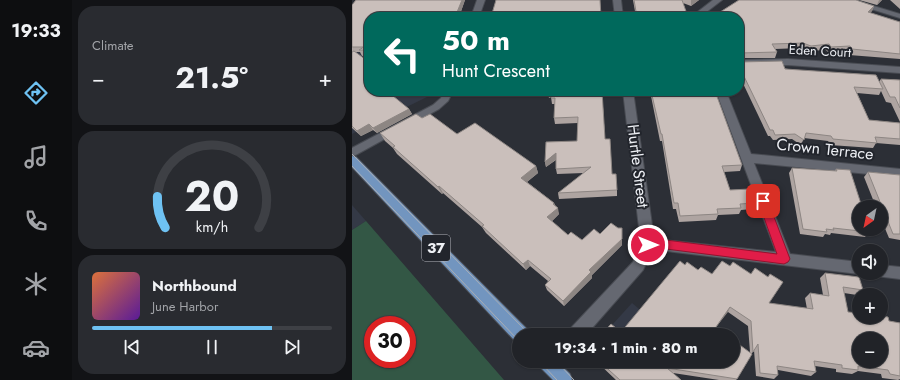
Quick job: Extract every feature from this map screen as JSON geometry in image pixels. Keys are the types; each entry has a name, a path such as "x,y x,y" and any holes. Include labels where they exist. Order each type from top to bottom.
{"main road":[{"name":"37","path":"352,160 514,328"},
{"path":"554,368 564,380"}],"street":[{"path":"477,12 481,0"},
{"path":"617,0 618,12"},
{"path":"702,12 718,0"},
{"path":"846,0 900,16"},
{"name":"Eden Court","path":"744,63 788,62 900,70"},
{"path":"352,153 436,107 445,99 446,96"},
{"name":"Hurtle Street","path":"629,96 648,245"},
{"path":"723,96 784,259"},
{"name":"Crown Terrace","path":"747,158 900,173"},
{"path":"582,328 638,266 648,245 666,245 852,267"},
{"path":"888,272 900,273"}],"shaded area":[{"path":"364,40 364,96 429,96 352,134 352,41"},
{"path":"352,205 366,221 352,230"},
{"path":"632,303 662,328 609,328"}],"green space":[{"path":"366,221 504,380 352,380 352,230"}],"building":[{"path":"356,0 462,0 457,12 364,12 364,47 352,47 352,5"},
{"path":"496,0 600,0 601,12 492,12"},
{"path":"634,0 682,0 686,12 636,12"},
{"path":"739,0 856,0 874,6 868,12 900,22 900,54 852,49 850,46 831,47 829,44 811,46 803,43 772,44 777,52 744,53 744,12 720,12"},
{"path":"354,51 364,58 364,96 393,96 409,109 373,128 369,124 357,131 352,126 352,52"},
{"path":"782,61 785,69 876,75 883,89 854,87 869,120 900,123 900,139 875,137 877,143 833,139 831,136 806,133 804,140 795,134 775,135 773,130 770,130 744,76 744,62"},
{"path":"881,79 900,80 900,108 895,97 890,97"},
{"path":"551,96 602,96 605,139 610,139 612,174 616,174 617,190 558,193 591,167 556,169 556,153 545,162 546,142 577,141 578,117 554,118 555,98 551,98"},
{"path":"652,96 717,96 742,165 722,166 730,190 750,189 755,203 740,204 741,208 717,209 718,214 680,216 678,203 674,203"},
{"path":"416,114 422,118 430,114 457,134 475,123 536,166 521,178 554,203 553,204 558,208 547,217 568,235 571,232 582,240 594,229 600,234 611,223 618,228 622,228 622,239 589,270 591,272 563,301 545,285 551,279 528,260 523,264 482,226 484,225 439,186 438,187 393,147 395,146 380,133"},
{"path":"792,168 837,171 836,169 850,170 860,200 852,200 852,230 833,228 834,230 826,229 827,232 803,229"},
{"path":"868,172 900,175 900,234 893,234 888,222 888,200 879,200"},
{"path":"680,261 685,265 687,262 698,270 701,267 712,274 722,261 730,266 733,262 751,274 755,268 768,277 770,274 783,282 769,303 813,309 810,293 829,296 825,273 852,276 852,280 860,280 862,288 843,287 848,312 852,312 852,324 888,324 888,317 889,321 900,323 900,376 890,374 888,370 873,368 888,368 888,332 852,332 852,368 858,368 858,370 842,368 842,365 814,361 816,372 777,366 778,375 760,373 758,344 753,352 751,321 730,307 716,327 717,328 624,328"},
{"path":"611,324 616,328 607,328"},
{"path":"740,345 752,354 737,379 667,368 740,368"},
{"path":"607,368 667,368 681,380 620,380"}],"tram line":[{"path":"352,154 523,328"},
{"path":"352,166 512,334"},
{"path":"546,368 557,380"},
{"path":"563,368 574,380"}],"route":[{"path":"648,245 666,245 784,259 763,201"}]}
